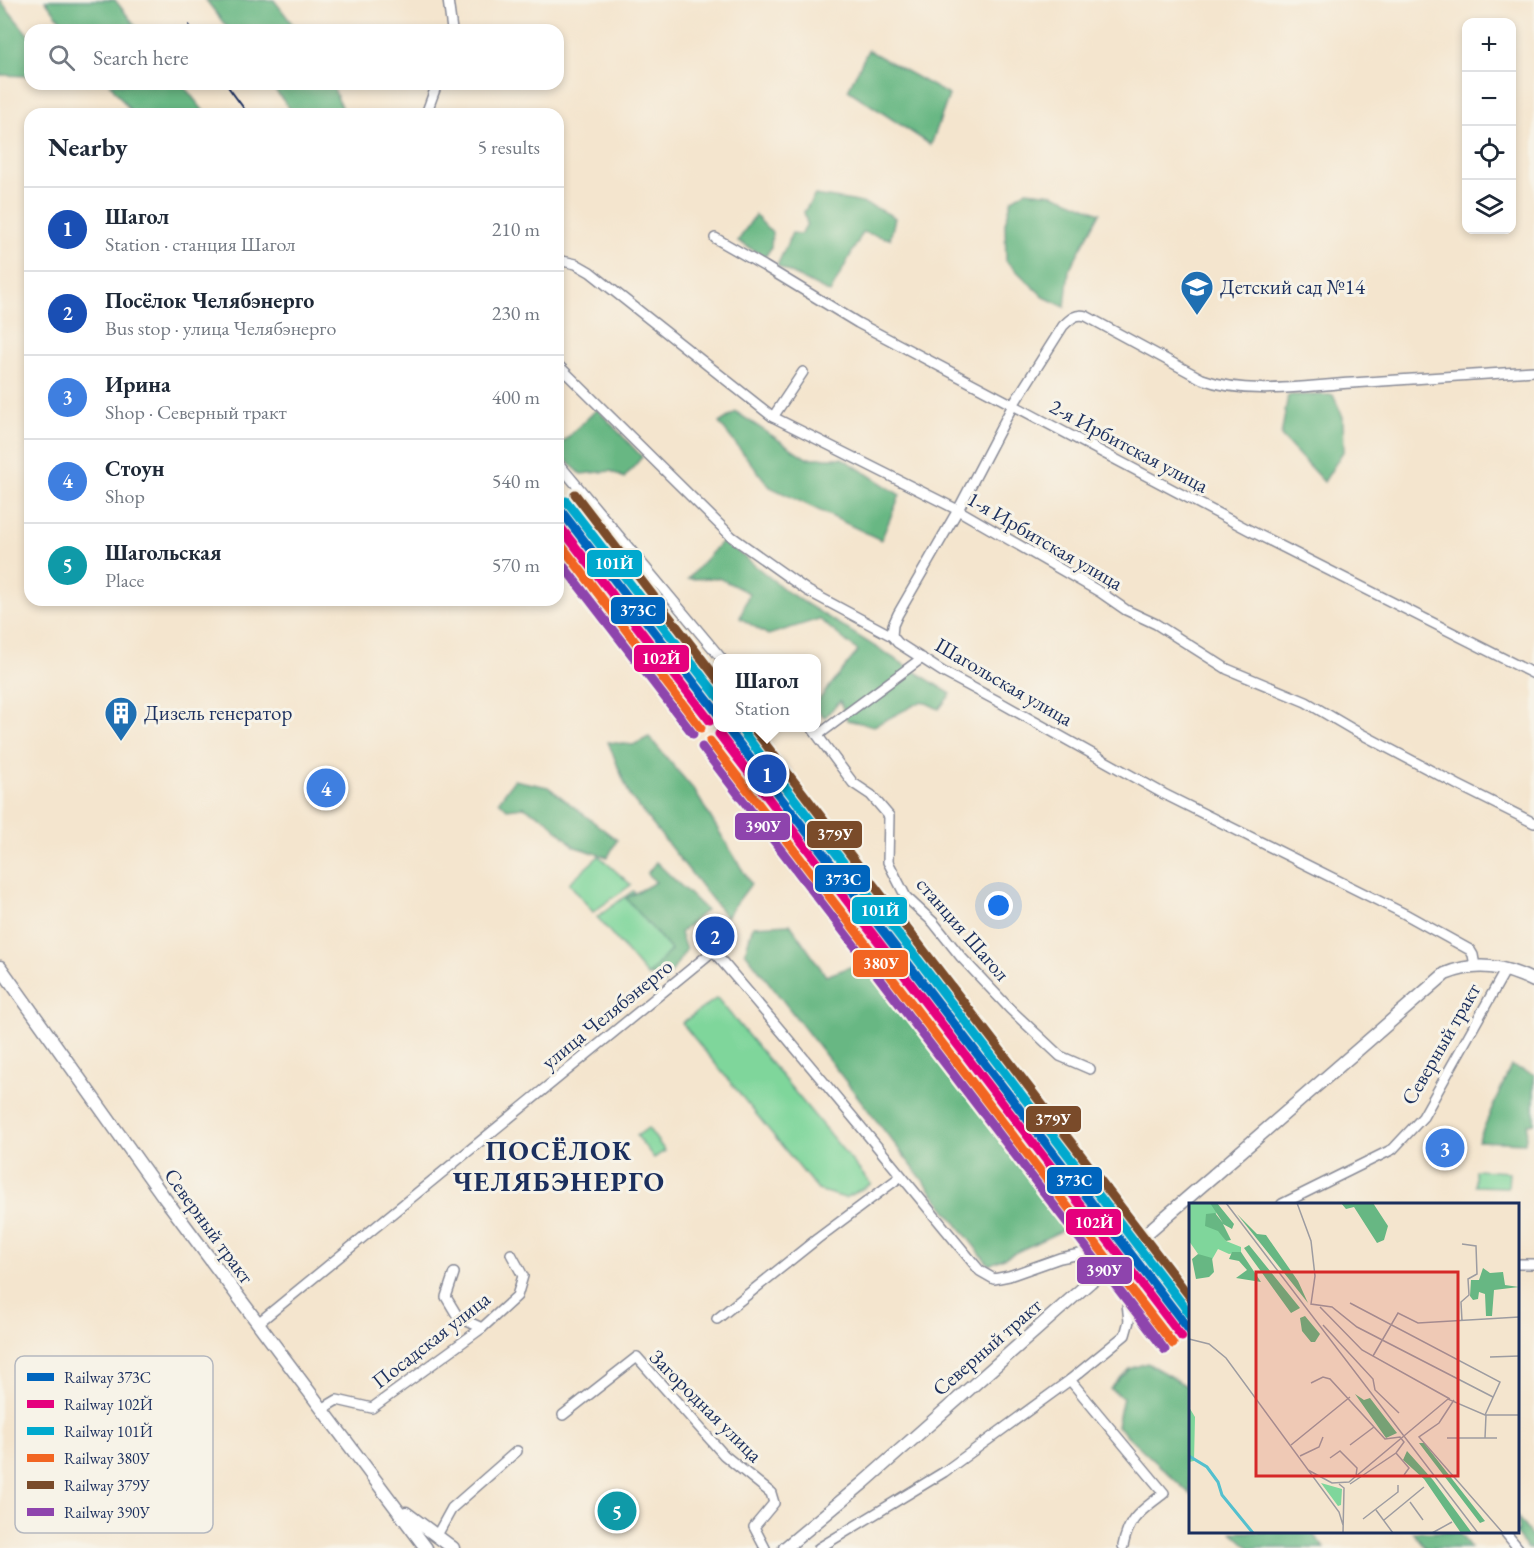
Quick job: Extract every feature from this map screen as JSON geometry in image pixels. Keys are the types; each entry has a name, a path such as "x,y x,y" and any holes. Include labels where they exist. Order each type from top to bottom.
{"main road":[{"path":"1475,966 1489,965 1506,969 1534,981"},
{"name":"Северный тракт","path":"785,1548 863,1483 1433,983 1452,971 1475,966"},
{"name":"Северный тракт","path":"0,967 163,1196 426,1548"},
{"name":"Северный тракт","path":"393,1503 453,1548"}],"street":[{"path":"448,0 451,24"},
{"path":"428,108 435,90"},
{"name":"2-я Ирбитская улица","path":"714,238 765,266 858,323 1248,530 1534,674"},
{"name":"1-я Ирбитская улица","path":"564,261 576,264 590,272 773,417 958,510 1100,592 1126,610 1155,624 1227,669 1306,702 1426,769 1534,823"},
{"path":"892,636 893,625 898,615 958,510 1013,405 1063,326 1073,317 1081,314 1202,379 1234,387 1285,388 1534,371"},
{"name":"Шагольская улица","path":"564,371 732,537 807,591 892,636 898,643 943,672 1164,794 1409,916 1470,950 1475,966"},
{"path":"773,417 803,372"},
{"path":"564,470 718,654"},
{"path":"821,727 922,658"},
{"name":"станция Шагол","path":"816,732 853,783 871,795 889,816 888,862 906,897 933,922 1010,1009 1060,1056 1090,1069"},
{"name":"улица Челябэнерго","path":"257,1324 713,951 980,1271 994,1279 1080,1254 1094,1255 1104,1261 1118,1277 1126,1295 1129,1321 1125,1335 1070,1380"},
{"name":"Северный тракт","path":"1284,1203 1393,1149 1423,1117 1506,969"},
{"path":"717,1319 817,1239 900,1177"},
{"name":"Посадская улица","path":"322,1409 337,1401 372,1408 482,1328 517,1296 523,1276 511,1254"},
{"path":"454,1273 446,1297 458,1317 482,1328"},
{"name":"Загородная улица","path":"563,1415 637,1358 724,1455 771,1493 774,1503 754,1527 765,1548"},
{"path":"819,1548 944,1472 1070,1380 1164,1493 1135,1516 1128,1526 1123,1546"},
{"path":"436,1537 452,1508 517,1451"},
{"path":"1506,1533 1518,1548"}],"green space":[{"path":"0,0 24,30 24,76 0,75"},
{"path":"45,0 115,0 134,24 63,24"},
{"path":"206,0 274,0 292,24 224,24"},
{"path":"868,50 949,95 931,145 848,90"},
{"path":"115,90 187,90 201,108 128,108"},
{"path":"275,90 334,90 342,108 289,108"},
{"path":"1026,191 1054,194 1100,213 1069,270 1065,307 1044,297 1006,261 1005,223 1012,199"},
{"path":"815,195 865,204 895,218 890,239 863,232 830,293 777,266 792,233 801,234 807,224 804,212"},
{"path":"755,215 772,233 771,248 765,257 738,241"},
{"path":"1288,395 1333,395 1343,417 1344,450 1324,482 1281,436"},
{"path":"597,409 642,457 624,478 611,471 581,474 564,458 564,441"},
{"path":"736,412 806,458 842,458 900,495 881,540 770,487 719,423"},
{"path":"723,540 789,593 951,694 939,709 922,701 874,726 847,720 840,701 825,717 821,714 821,697 858,651 819,619 768,635 740,618 749,593 719,578 688,579"},
{"path":"649,737 694,790 751,884 726,917 630,796 608,742 633,745"},
{"path":"514,780 548,787 617,840 608,857 575,847 546,819 524,807 507,809 499,801"},
{"path":"599,856 631,885 593,912 569,883"},
{"path":"656,862 706,910 680,933 686,950 664,984 649,974 671,950 626,898 656,882 647,874"},
{"path":"633,891 681,950 648,977 597,917"},
{"path":"790,924 826,976 869,960 1072,1226 989,1265 745,952 753,926"},
{"path":"717,998 871,1184 845,1198 818,1190 682,1023"},
{"path":"1511,1066 1534,1074 1534,1123 1528,1124 1525,1143 1478,1141"},
{"path":"648,1128 665,1151 654,1158 637,1136"},
{"path":"1475,1170 1509,1172 1508,1187 1475,1186"},
{"path":"1147,1363 1189,1387 1189,1493 1117,1426 1123,1397 1110,1389 1129,1369"},
{"path":"1519,1519 1534,1539 1534,1548 1527,1548 1515,1533 1519,1533"},
{"path":"1233,1533 1312,1533 1325,1548 1250,1548"},
{"path":"1414,1533 1459,1533 1471,1548 1426,1548"}],"railway":[{"path":"230,90 244,108"},
{"path":"564,528 713,720"},
{"path":"722,732 910,974 960,1043 1011,1099"}],"rail line":[{"name":"379У","path":"575,494 713,673"},
{"name":"101Й","path":"566,501 713,691"},
{"name":"373C","path":"564,515 713,708"},
{"name":"102Й","path":"564,532 710,721"},
{"name":"380У","path":"564,549 701,728"},
{"name":"390У","path":"564,567 693,734"},
{"name":"373C","path":"730,732 1189,1330"},
{"name":"101Й","path":"743,732 1189,1313"},
{"name":"379У","path":"756,732 1189,1296"},
{"name":"102Й","path":"719,734 1182,1337"},
{"name":"380У","path":"710,741 1173,1344"},
{"name":"390У","path":"702,747 1165,1350"}],"place":[{"name":"Детский сад №14","path":"1197,316"},
{"name":"Дизель генератор","path":"121,742"},
{"name":"Шагол","path":"767,774"},
{"name":"Стоун","path":"326,788"},
{"name":"Посёлок Челябэнерго","path":"715,936"},
{"name":"Ирина","path":"1445,1148"},
{"name":"Шагольская","path":"617,1511"}],"district":[{"name":"ПОСЁЛОК ЧЕЛЯБЭНЕРГО","path":"559,1166"}]}
